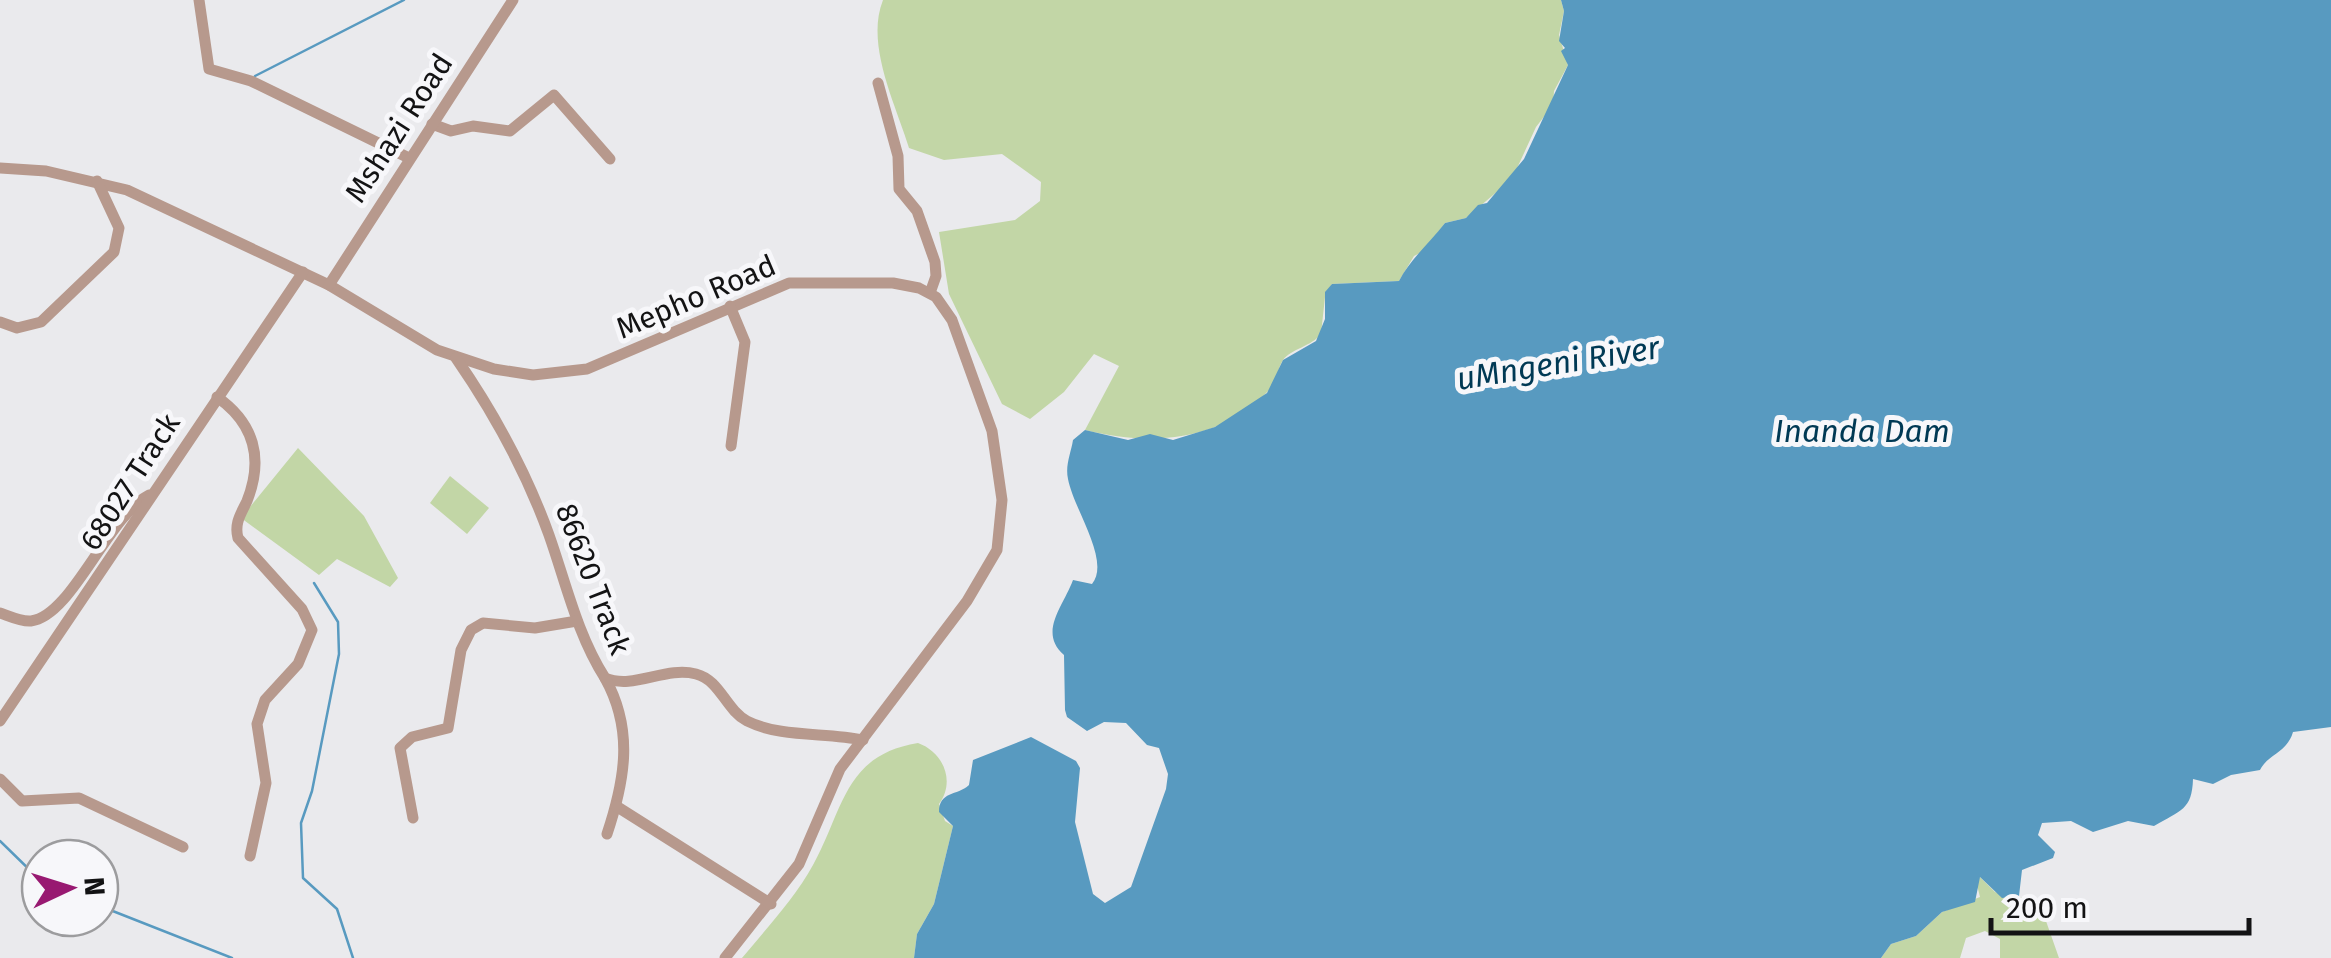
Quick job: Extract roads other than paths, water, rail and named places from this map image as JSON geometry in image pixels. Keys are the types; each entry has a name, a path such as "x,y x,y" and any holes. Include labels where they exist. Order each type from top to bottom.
{"street":[{"path":"199,0 209,69 252,81 410,158"},
{"name":"Mshazi Road","path":"328,285 513,0"},
{"path":"725,958 799,864 840,769 986,575 1002,529 1002,500 987,412 952,320 930,292 936,276 935,262 917,210 899,189 898,156 878,82"},
{"path":"432,124 450,131 473,126 510,131 554,96 610,159"},
{"name":"Mepho Road","path":"0,168 97,181 126,190 303,272 456,358 533,375 587,369 772,288 801,281 893,282 930,292"},
{"path":"0,322 17,328 41,322 101,268 118,242 115,211 97,181"},
{"name":"68027 Track","path":"0,721 303,272"},
{"path":"730,306 745,342 730,446"},
{"name":"86620 Track","path":"456,358 490,408 534,497 577,622 604,678 626,682 680,672 696,674 708,678 746,720 863,740"},
{"path":"218,397 238,412 251,433 251,483 236,524 238,538 302,609 312,630 298,664 265,700 256,724 266,783 250,856"},
{"path":"0,613 26,621 43,616 84,574 122,516 152,493"},
{"path":"413,818 400,748 412,737 448,728 461,650 472,630 483,624 535,628 577,622"},
{"path":"604,678 616,697 626,750 607,834"},
{"path":"0,778 22,800 78,798 183,846"},
{"path":"616,806 771,904"}],"water":[{"name":"Inanda Dam","path":"1561,0 2331,0 2331,727 2293,732 2286,745 2260,770 2231,775 2213,784 2193,779 2187,803 2154,826 2128,821 2093,832 2071,821 2042,823 2038,835 2055,852 2053,858 2022,870 2019,896 2002,898 1980,877 1975,902 1942,912 1916,936 1891,944 1881,958 914,958 917,934 934,904 953,826 939,812 940,805 945,797 969,785 973,760 1031,737 1076,761 1080,768 1075,822 1093,894 1105,903 1131,887 1166,789 1168,774 1159,748 1147,745 1126,723 1104,722 1087,731 1067,717 1065,710 1064,655 1053,637 1055,619 1073,580 1092,584 1097,574 1094,549 1068,479 1073,440 1085,430 1128,440 1150,434 1173,440 1215,427 1267,393 1283,360 1316,341 1325,319 1325,292 1332,284 1399,281 1445,223 1466,218 1478,205 1487,203 1524,159 1568,65 1561,51 1565,48 1559,41 1564,11"}],"waterway":[{"path":"255,76 404,0"},
{"path":"314,583 338,622 339,654 312,791 301,823 303,878 337,909 353,958"},
{"path":"0,841 20,860"},
{"path":"120,914 232,958"}],"water label":[{"name":"uMngeni River","path":"1558,363"}]}
